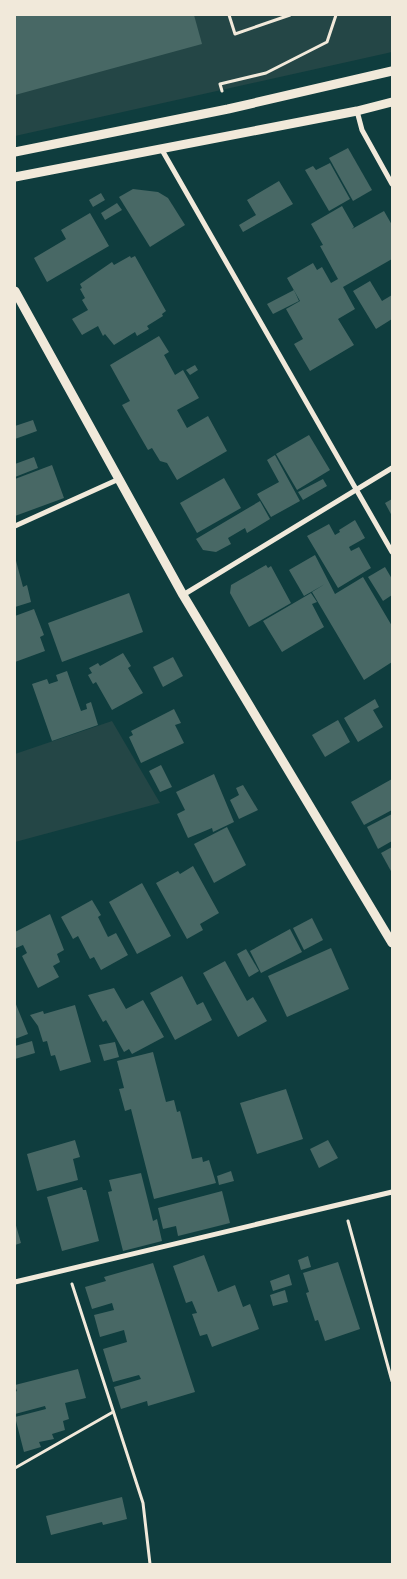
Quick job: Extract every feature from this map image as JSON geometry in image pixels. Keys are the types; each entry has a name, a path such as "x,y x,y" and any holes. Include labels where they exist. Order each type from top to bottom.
{"street":[{"path":"15,152 228,109 392,71"},
{"path":"15,177 162,150 357,111 392,102"},
{"path":"357,111 362,130 392,184"},
{"path":"162,150 392,552"},
{"path":"15,291 183,595 392,943"},
{"path":"183,595 356,488 392,468"},
{"path":"15,526 119,479"},
{"path":"15,1282 204,1236 343,1206 392,1192"}],"path":[{"path":"229,15 235,34 290,15"},
{"path":"228,109 220,84 266,73 327,42 336,15"},
{"path":"343,1206 392,1381"},
{"path":"68,1269 143,1503 150,1564"},
{"path":"15,1468 113,1412"}],"shaded area":[{"path":"15,15 392,15 392,52 15,136"},
{"path":"112,721 160,803 15,842 15,754"}],"building":[{"path":"15,15 194,15 202,44 15,95"},
{"path":"348,148 372,190 353,201 329,158"},
{"path":"330,163 350,199 329,211 305,170 313,166 316,170"},
{"path":"279,181 293,204 243,232 239,225 256,215 247,200"},
{"path":"133,189 158,192 168,198 185,225 150,247 119,197"},
{"path":"101,193 105,200 93,207 89,200"},
{"path":"117,203 122,210 105,220 101,213"},
{"path":"342,206 354,227 352,229 384,211 392,225 392,259 343,287 355,309 338,319 354,345 310,371 294,344 303,339 286,309 300,301 287,278 313,263 317,270 322,267 331,283 338,279 320,246 323,245 311,224"},
{"path":"90,213 109,246 47,282 34,258 66,239 61,230"},
{"path":"130,256 131,258 135,256 166,311 162,314 163,316 147,326 149,329 137,336 135,332 114,345 105,334 103,336 98,326 82,335 72,319 88,310 82,300 85,298 80,289 82,288 80,284 112,262 114,265"},
{"path":"370,281 382,301 392,295 392,319 376,329 353,291"},
{"path":"294,290 299,301 273,314 267,304"},
{"path":"159,336 169,352 164,355 175,375 183,370 199,398 177,410 187,428 208,416 227,451 177,480 167,463 160,461 152,448 148,450 122,405 130,401 110,365"},
{"path":"195,365 198,370 190,375 186,370"},
{"path":"33,420 37,431 15,439 15,426"},
{"path":"309,435 330,470 297,490 276,454"},
{"path":"275,455 300,501 271,517 257,494 279,482 267,460"},
{"path":"34,457 38,468 15,477 15,464"},
{"path":"52,465 64,498 15,516 15,479"},
{"path":"224,478 241,508 197,533 180,503"},
{"path":"323,479 327,486 303,500 298,492"},
{"path":"392,499 392,516 385,503"},
{"path":"260,501 270,519 247,533 245,528 228,538 231,544 216,552 203,550 196,539"},
{"path":"355,520 365,538 349,547 351,551 359,547 371,568 338,588 307,536 329,524 335,535 340,532 339,530"},
{"path":"315,555 335,594 363,577 392,626 392,662 364,680 312,592 325,584 304,596 289,570"},
{"path":"15,557 23,587 27,585 31,602 15,607"},
{"path":"266,565 268,568 271,566 291,603 249,627 230,593 231,585"},
{"path":"385,567 392,579 392,595 383,601 368,577"},
{"path":"129,593 143,632 62,662 48,623"},
{"path":"311,593 317,602 312,604 324,627 282,652 263,621"},
{"path":"34,609 44,635 40,637 45,651 15,662 15,616"},
{"path":"123,653 131,666 128,668 143,693 112,710 96,682 93,684 88,675 92,673 89,668 98,663 100,666"},
{"path":"173,657 183,676 163,687 153,667"},
{"path":"67,671 81,711 87,709 86,704 91,702 98,725 52,741 32,684 47,679 49,684 58,681 56,675"},
{"path":"375,699 379,707 373,710 383,727 358,742 344,718"},
{"path":"174,709 181,723 175,725 184,743 141,763 129,737 133,735 131,731"},
{"path":"338,720 350,742 325,757 312,735"},
{"path":"161,765 172,787 160,792 149,771"},
{"path":"214,774 234,822 213,832 212,828 188,838 177,814 185,810 176,792"},
{"path":"392,779 392,810 364,825 351,802"},
{"path":"243,785 258,810 239,819 230,800 239,795 236,788"},
{"path":"392,814 392,841 378,849 367,827"},
{"path":"227,827 246,865 214,883 194,844"},
{"path":"392,847 392,873 381,853"},
{"path":"193,866 219,913 200,924 203,930 187,939 156,883 178,871 180,874"},
{"path":"142,883 171,936 137,954 109,902"},
{"path":"92,900 101,915 98,917 108,937 116,933 128,955 101,970 94,957 90,959 78,936 73,939 61,917"},
{"path":"50,914 64,950 57,954 60,962 53,966 59,977 38,988 22,956 27,953 23,945 16,948 15,946 15,932"},
{"path":"312,918 323,940 304,950 293,928"},
{"path":"290,929 302,952 261,973 250,951"},
{"path":"331,948 349,989 287,1017 268,976"},
{"path":"246,949 259,971 249,977 237,954"},
{"path":"225,961 247,1001 253,997 267,1021 238,1037 203,973"},
{"path":"182,976 197,1005 203,1002 212,1020 175,1040 150,993"},
{"path":"114,988 126,1009 143,1000 164,1037 132,1054 129,1049 124,1052 106,1020 103,1022 88,995"},
{"path":"15,1002 28,1034 15,1039"},
{"path":"75,1005 91,1062 60,1071 55,1055 51,1056 47,1041 43,1042 38,1026 30,1015 43,1011 44,1014"},
{"path":"32,1041 35,1053 15,1059 15,1046"},
{"path":"115,1042 119,1057 104,1061 99,1045"},
{"path":"153,1052 166,1102 174,1100 177,1112 180,1111 192,1159 202,1157 203,1162 209,1160 216,1183 154,1199 131,1109 125,1111 119,1089 124,1088 117,1061"},
{"path":"286,1089 303,1139 257,1154 240,1103"},
{"path":"75,1140 80,1157 73,1159 78,1180 37,1191 27,1154"},
{"path":"328,1140 338,1158 319,1168 310,1149"},
{"path":"231,1171 234,1181 219,1185 217,1176"},
{"path":"141,1173 153,1221 157,1219 162,1241 123,1251 108,1192 112,1191 109,1180"},
{"path":"82,1187 83,1190 86,1190 99,1241 62,1251 47,1197"},
{"path":"222,1191 230,1223 178,1236 176,1226 163,1229 158,1208"},
{"path":"15,1222 21,1243 15,1245"},
{"path":"204,1255 218,1292 235,1285 243,1307 250,1304 259,1329 212,1347 207,1334 200,1336 192,1314 197,1313 192,1301 186,1303 173,1266"},
{"path":"308,1256 311,1267 301,1270 298,1260"},
{"path":"338,1262 360,1329 325,1341 318,1320 315,1321 306,1293 309,1292 303,1273"},
{"path":"153,1263 195,1392 148,1406 147,1401 121,1409 114,1387 141,1379 139,1375 113,1382 103,1349 127,1342 124,1330 100,1337 94,1315 114,1310 112,1303 92,1309 85,1287 106,1281 104,1277"},
{"path":"289,1274 292,1285 273,1291 270,1281"},
{"path":"285,1290 288,1302 273,1306 270,1295"},
{"path":"78,1369 86,1398 65,1403 69,1419 63,1421 65,1430 52,1434 54,1439 39,1442 41,1447 24,1452 15,1417 46,1409 45,1406 15,1414 15,1392 17,1391 15,1385"},
{"path":"122,1497 127,1519 103,1525 102,1522 51,1535 46,1516"}]}
